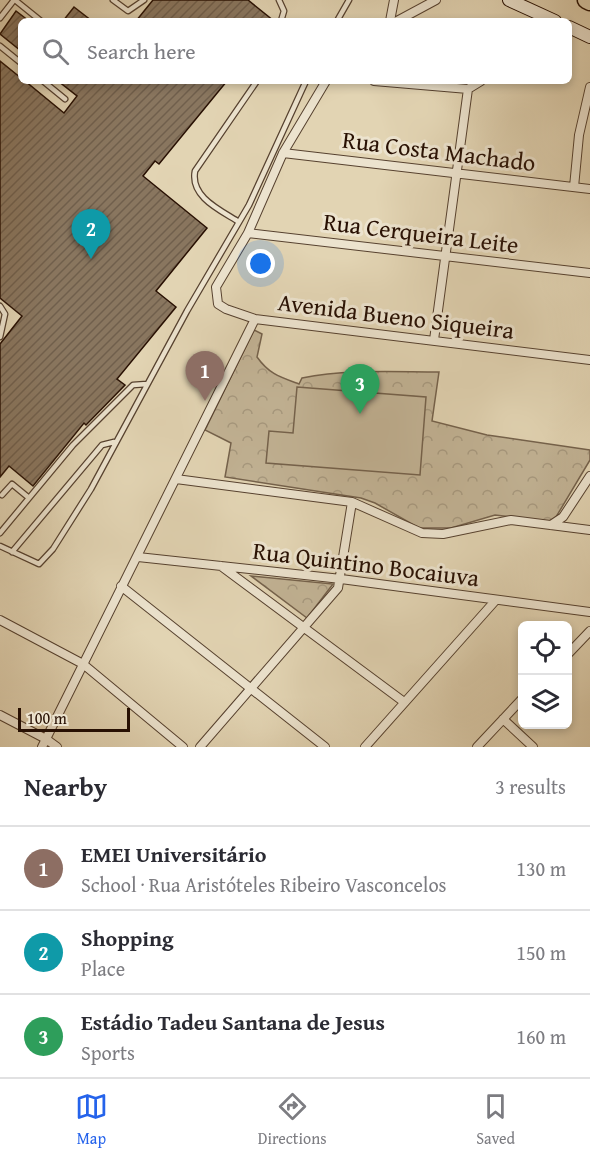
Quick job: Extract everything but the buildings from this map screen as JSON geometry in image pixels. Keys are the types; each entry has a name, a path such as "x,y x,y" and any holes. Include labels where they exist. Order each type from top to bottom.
{"highway":[{"path":"586,0 590,2"}],"main road":[{"path":"509,0 548,18"},
{"path":"572,29 590,37"}],"street":[{"path":"391,18 394,0"},
{"path":"403,18 436,0"},
{"path":"248,233 284,153 323,84"},
{"path":"409,84 468,89 476,84"},
{"path":"573,187 579,135 590,87"},
{"path":"434,340 468,89"},
{"name":"Rua Costa Machado","path":"284,153 590,189"},
{"name":"Rua Cerqueira Leite","path":"248,233 590,273"},
{"name":"Avenida Bueno Siqueira","path":"248,233 216,287 215,295 218,304 226,309 255,319 588,361"},
{"path":"44,743 255,319"},
{"path":"551,525 563,517 582,492 590,476"},
{"path":"176,479 352,502 422,533 443,534 511,520 590,530"},
{"path":"200,747 338,588 352,502"},
{"name":"Rua Quintino Bocaiuva","path":"138,557 341,579 590,612"},
{"path":"218,565 306,627 404,702"},
{"path":"121,586 325,747"},
{"path":"366,747 495,601"},
{"path":"0,620 83,664 183,747"},
{"path":"572,649 590,631"},
{"path":"477,747 518,703"},
{"path":"0,715 44,743 57,747"},
{"path":"503,719 533,747"}],"lane":[{"path":"0,18 14,0 37,18"},
{"path":"113,0 128,11 144,0"},
{"path":"279,0 284,11 282,18"},
{"path":"340,18 349,0"},
{"path":"0,46 18,61"},
{"path":"47,84 65,99"},
{"path":"239,222 198,192 193,182 195,171 254,84"},
{"path":"0,546 39,564 45,560 91,489 114,442 239,222 305,84"},
{"path":"0,306 5,314 0,337"},
{"path":"0,533 73,445 133,385 147,384"},
{"path":"12,552 102,445 114,442"},
{"path":"2,495 12,484 29,498"}],"green space":[{"path":"254,330 262,334 257,357 271,371 286,379 299,384 302,378 336,373 439,372 432,421 487,435 590,450 590,460 553,522 495,515 451,528 419,528 375,503 361,498 225,477 231,443 205,430"},
{"path":"297,387 426,397 420,475 266,463 269,431 293,433"},
{"path":"251,576 333,584 307,618"}],"place":[{"name":"Shopping","path":"91,259"},
{"name":"EMEI Universitário","path":"205,401"},
{"name":"Estádio Tadeu Santana de Jesus","path":"360,414"}]}
